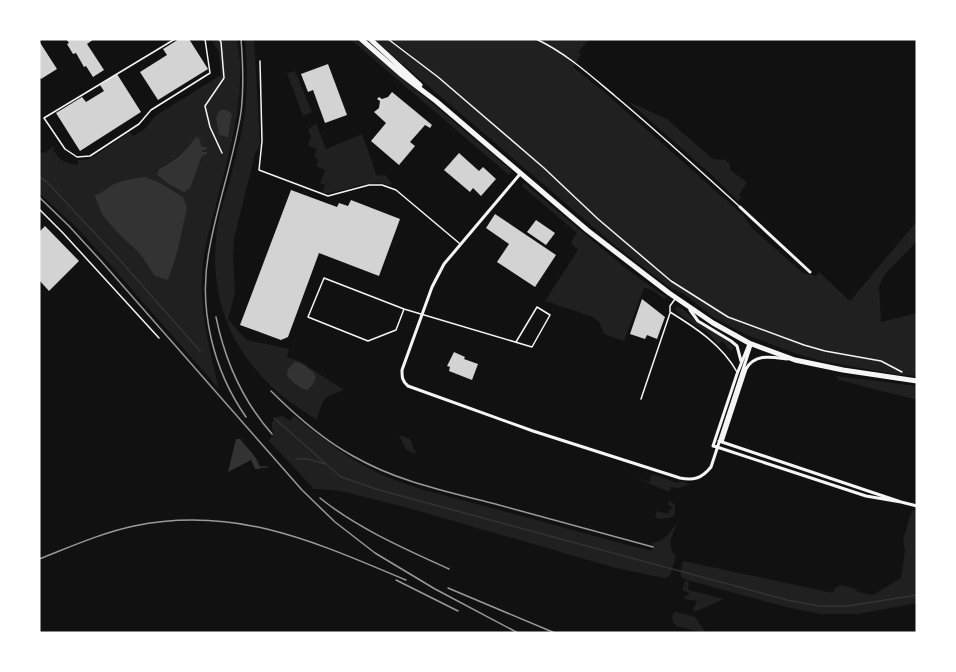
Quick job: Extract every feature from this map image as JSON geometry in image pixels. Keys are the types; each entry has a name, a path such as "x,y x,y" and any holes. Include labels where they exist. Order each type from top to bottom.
{"main road":[{"path":"361,39 587,230 676,298 713,323 750,343 795,360 835,369 917,381"},
{"path":"370,39 407,71 436,101"}],"street":[{"path":"521,173 444,264 432,288 402,370 402,377 408,386 532,431 690,480 706,473 711,467 748,364 766,357 795,360"},
{"path":"740,207 810,272"},
{"path":"687,306 698,321 731,341 739,351 741,363"},
{"path":"750,343 713,446 866,495 917,506"},
{"path":"720,441 750,343"},
{"path":"720,441 901,502"}],"lane":[{"path":"175,39 44,118 65,149 77,157 90,156 139,124 151,110 210,73 205,39"},
{"path":"219,39 224,78 205,106 210,127 222,153"},
{"path":"536,39 547,44 588,73 740,207"},
{"path":"260,61 262,141 259,170 328,196 369,184 389,187 402,195 460,244"},
{"path":"39,209 159,338"},
{"path":"404,309 396,330 368,341 308,317 324,278 404,309 532,347 550,315 537,307 516,342"},
{"path":"641,399 670,306 676,298"},
{"path":"670,312 705,334 732,364 737,374"}],"path":[{"path":"388,39 438,77 544,168 598,219 680,287 728,317 804,345 880,361 906,375"}],"shaded area":[{"path":"208,39 237,39 240,66 236,120 203,263 203,311 219,389 77,228 39,193 39,152 44,153 54,146 53,150 61,159 78,165 78,160 90,159 130,132 133,136 145,129 155,116 221,75 219,53 212,40","holes":["198,139 202,148 206,149 202,151 201,161 159,169 175,159","101,193 155,276 140,254 103,216 95,197"]},
{"path":"245,39 254,39 260,144 255,154 234,239 235,293 228,319 247,340 289,349 287,357 301,362 344,390 325,399 317,420 280,394 253,367 230,330 218,289 215,245 221,209 242,130 247,73"},
{"path":"350,39 356,39 512,171 509,175"},
{"path":"373,39 387,39 412,57 391,39 590,39 578,52 581,55 573,67 744,216 751,227 803,273 816,276 819,272 850,301 917,221 917,241 885,274 879,286 881,322 917,313 917,376 865,369 797,354 747,335 713,317 618,248"},
{"path":"295,71 312,112 303,116 287,73"},
{"path":"629,102 667,119 713,159 725,160 730,164 730,170 747,182 739,195 742,197 738,201"},
{"path":"221,110 227,110 232,114 228,137 219,135 217,115"},
{"path":"316,123 326,149 362,134 377,176 385,175 391,185 372,183 322,193 325,185 320,183 325,170 316,166 318,160 314,156 317,149 308,146 311,136 308,132"},
{"path":"196,137 199,138 202,147 207,149 202,152 207,152 207,154 202,156 190,188 184,192 157,175 159,169 180,155"},
{"path":"145,177 183,197 187,208 177,253 168,280 155,276 140,254 103,216 95,197 116,183"},
{"path":"524,183 628,270 666,297 665,299 650,289 644,288 624,341 604,334 599,322 593,317 545,301 578,250 571,243 577,233 522,186"},
{"path":"676,306 734,348 731,351 722,341 718,344 707,332 675,310"},
{"path":"295,362 304,365 314,374 314,382 307,390 288,377 288,370"},
{"path":"836,376 917,386 917,400 839,380"},
{"path":"283,416 290,421 294,416 345,454 378,473 436,493 652,551 652,543 664,538 677,523 670,544 676,556 670,576 664,578 612,567 412,509 349,493 314,489 269,441 274,432 272,422 277,417"},
{"path":"399,435 410,439 416,454 406,450"},
{"path":"236,439 240,439 252,453 260,469 255,469 251,460 228,472"},
{"path":"652,474 678,483 679,481 690,484 679,488 671,487 669,492 634,477 649,482"},
{"path":"669,500 675,505 675,515 657,519 655,517 657,511 668,514 672,507 668,505"},
{"path":"913,510 917,510 917,603 857,614 820,614 691,581 682,578 680,573 683,561 833,593 835,588 841,585 873,595 901,578 905,551 903,540"},
{"path":"685,581 689,582 688,590 724,599 697,611 693,610 697,601 684,599 689,593 682,590"},
{"path":"676,612 695,617 706,633 676,626 672,618"}],"building":[{"path":"66,39 94,39 87,44 104,70 93,77 76,53 73,54"},
{"path":"179,39 189,39 208,69 158,100 140,72 167,55 163,49"},
{"path":"39,41 57,69 41,79 39,76"},
{"path":"328,64 347,115 325,123 313,90 308,92 301,74"},
{"path":"117,74 141,112 80,151 56,113 82,97 86,102 104,91 100,85"},
{"path":"392,92 432,125 430,128 425,125 410,142 415,146 399,165 371,141 386,123 374,112 379,108 380,101 377,99 388,97"},
{"path":"459,153 479,171 483,167 496,179 481,196 473,188 470,192 444,170"},
{"path":"291,190 337,207 339,203 348,206 351,200 400,219 379,276 319,253 288,337 281,340 240,325"},
{"path":"495,214 556,255 535,287 497,262 509,244 486,228"},
{"path":"536,220 555,233 546,245 527,232"},
{"path":"45,226 79,261 49,291 39,280 39,232"},
{"path":"642,299 665,317 657,339 647,335 645,339 630,334"},
{"path":"454,352 478,364 472,380 449,371 450,367 447,366"}],"waterway":[{"path":"39,177 46,181 119,259 200,351"},
{"path":"274,418 341,477 379,490 787,600 819,606 848,606 917,595"},
{"path":"296,459 308,459 325,464"},
{"path":"259,467 267,467"}],"railway":[{"path":"241,39 243,76 241,112 212,233 206,273 206,294 207,316 217,359 234,399 246,417"},
{"path":"39,197 102,262 302,490 335,522 375,553 435,589 518,633"},
{"path":"216,317 224,349 243,394 272,434"},
{"path":"271,391 320,435 353,456 388,473 443,491 653,547"},
{"path":"320,498 365,528 449,569"},
{"path":"39,559 98,536 134,526 171,521 207,520 274,531 307,541 406,580"},
{"path":"396,580 458,611"},
{"path":"448,588 555,633"}]}
